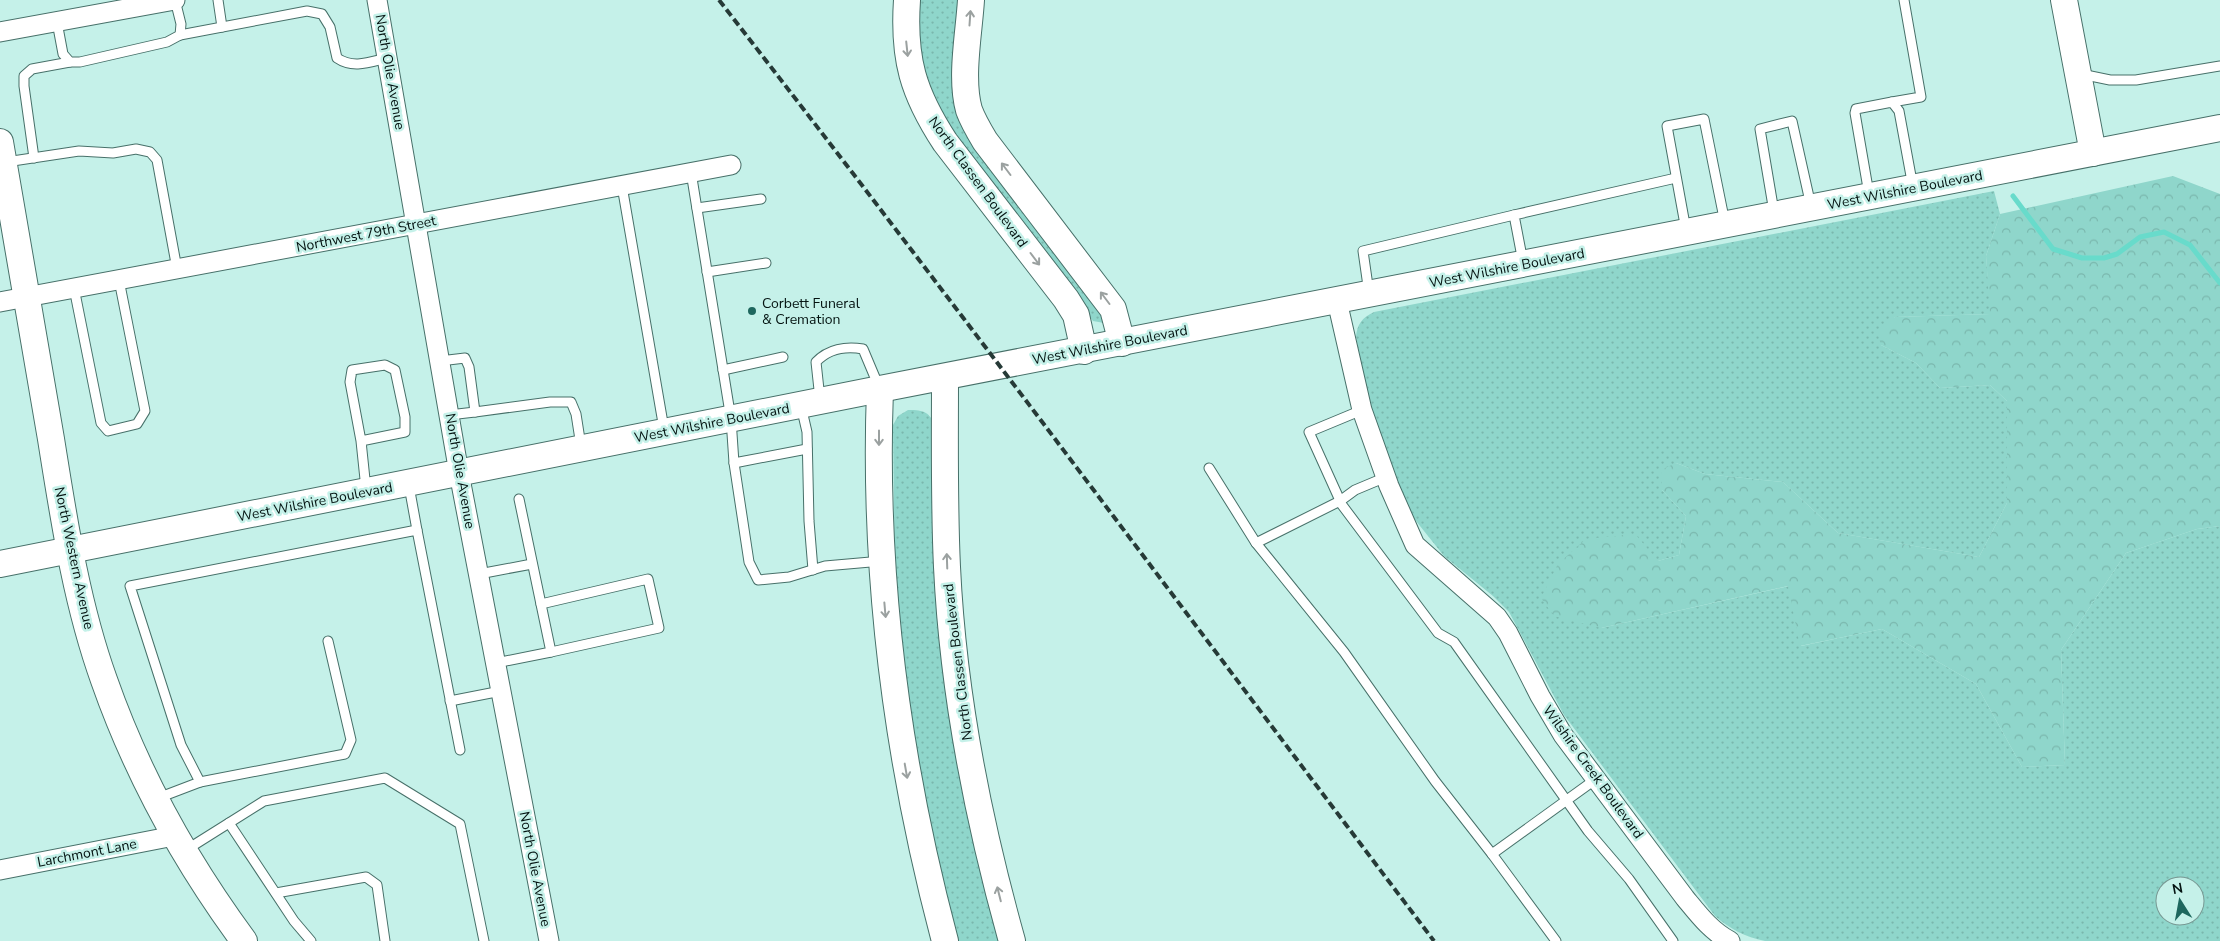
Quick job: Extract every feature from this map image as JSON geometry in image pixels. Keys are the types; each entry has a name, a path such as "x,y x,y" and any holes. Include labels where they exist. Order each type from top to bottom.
{"main road":[{"name":"North Classen Boulevard","path":"907,0 906,50 912,76 927,112 945,142 1071,307 1076,315 1084,351"},
{"path":"971,0 966,97 974,123 985,141 1113,309 1122,343"},
{"path":"2064,0 2093,153"},
{"name":"West Wilshire Boulevard","path":"0,564 880,389 1084,351 2220,128"},
{"name":"North Western Avenue","path":"2,152 70,550 89,634 103,679 126,737 155,799 179,844 221,910 244,941"},
{"name":"North Classen Boulevard","path":"945,378 947,560 956,660 964,722 982,825 1012,941"},
{"path":"880,389 879,467 882,561 889,653 912,806 944,941"}],"street":[{"path":"0,32 175,0"},
{"name":"North Olie Avenue","path":"377,0 459,473 549,941"},
{"name":"Northwest 79th Street","path":"0,302 731,165"},
{"name":"Wilshire Creek Boulevard","path":"1337,301 1362,410 1386,477 1415,545 1497,616 1508,633 1540,696 1563,734 1685,898 1705,922 1722,937 1730,941"},
{"name":"Larchmont Lane","path":"0,870 179,844"}],"lane":[{"path":"175,0 181,24 180,35"},
{"path":"218,0 222,27"},
{"path":"1869,197 1855,113 1856,109 1921,97 1904,0"},
{"path":"34,158 24,86 24,76 32,69 80,62 167,42 180,35 307,11 322,14 330,27 337,58 347,65 387,58"},
{"path":"57,22 63,54 70,62"},
{"path":"2078,74 2110,80 2136,80 2220,66"},
{"path":"1892,102 1899,111 1913,188"},
{"path":"1686,233 1667,126 1704,119 1726,225"},
{"path":"1775,216 1760,129 1792,121 1811,208"},
{"path":"2,152 34,158 79,151 113,153 136,148 150,152 157,160 177,269"},
{"path":"691,172 731,419 734,463 748,562 758,580 789,576 825,566 882,561"},
{"path":"1370,295 1363,251 1676,178"},
{"path":"622,186 664,432"},
{"path":"697,208 761,199"},
{"path":"1514,216 1524,265"},
{"path":"707,272 766,263"},
{"path":"74,288 101,423 108,430 137,424 145,411 119,280"},
{"path":"813,570 809,521 807,432 816,362 823,355 849,347 863,349 880,389"},
{"path":"723,370 783,357"},
{"path":"440,361 465,358 469,367 475,412"},
{"path":"361,441 405,432 405,417 394,370 385,364 352,370 350,382 361,441 366,492"},
{"path":"449,415 550,402 571,402 576,414 582,448"},
{"path":"1362,410 1309,432 1340,501 1438,633 1454,642 1588,831 1629,879 1673,941"},
{"path":"734,463 807,448"},
{"path":"1209,468 1256,543 1344,652 1435,781 1556,941"},
{"path":"1256,543 1340,501 1355,490 1386,477"},
{"path":"408,483 460,750"},
{"path":"519,499 551,652"},
{"path":"200,782 181,746 130,586 417,530"},
{"path":"479,574 532,564"},
{"path":"496,664 659,628 648,579 541,604"},
{"path":"155,799 200,782 345,754 351,740 328,641"},
{"path":"450,701 501,691"},
{"path":"179,844 228,823 264,801 385,778 460,824 484,941"},
{"path":"1492,854 1596,779"},
{"path":"228,823 311,941"},
{"path":"276,893 366,877 377,885 385,941"}],"green space":[{"path":"915,0 963,0 958,85 1104,313 1104,323 1093,321 943,124 926,93"},
{"path":"2173,176 2220,194 2220,526 2197,529 2126,553 2061,650 2065,765 2022,767 1976,684 1882,629 1800,646 1788,586 1601,628 1554,616 1541,598 1558,564 1586,539 1635,534 1658,561 1679,555 1686,516 1662,490 1661,470 1676,463 1705,474 1783,482 1838,533 1979,557 2007,503 2007,401 1990,385 1940,388 1916,363 1881,345 1877,331 1895,317 1990,314 1986,256 2000,214"},
{"path":"1994,191 2000,214 1986,256 1991,314 1895,317 1881,345 1916,363 1940,388 1990,385 2007,401 2007,503 1979,557 1838,533 1783,482 1705,474 1676,463 1662,490 1686,516 1679,555 1658,561 1601,628 1789,586 1801,646 1882,629 1976,684 2022,767 2065,765 2061,650 2126,553 2197,529 2220,526 2220,941 1765,941 1744,935 1721,921 1715,916 1564,715 1509,612 1493,596 1444,556 1408,511 1375,433 1356,337 1361,322 1374,312"},
{"path":"908,410 926,413 936,427 1003,941 957,941 942,887 911,720 895,586 893,425 898,416"}],"waterway":[{"path":"2013,196 2053,249 2082,258 2104,258 2117,254 2140,237 2164,232 2190,245 2220,283"}],"railway":[{"path":"719,0 989,352 1434,941"}],"place":[{"name":"Corbett Funeral & Cremation","path":"752,311"}]}
